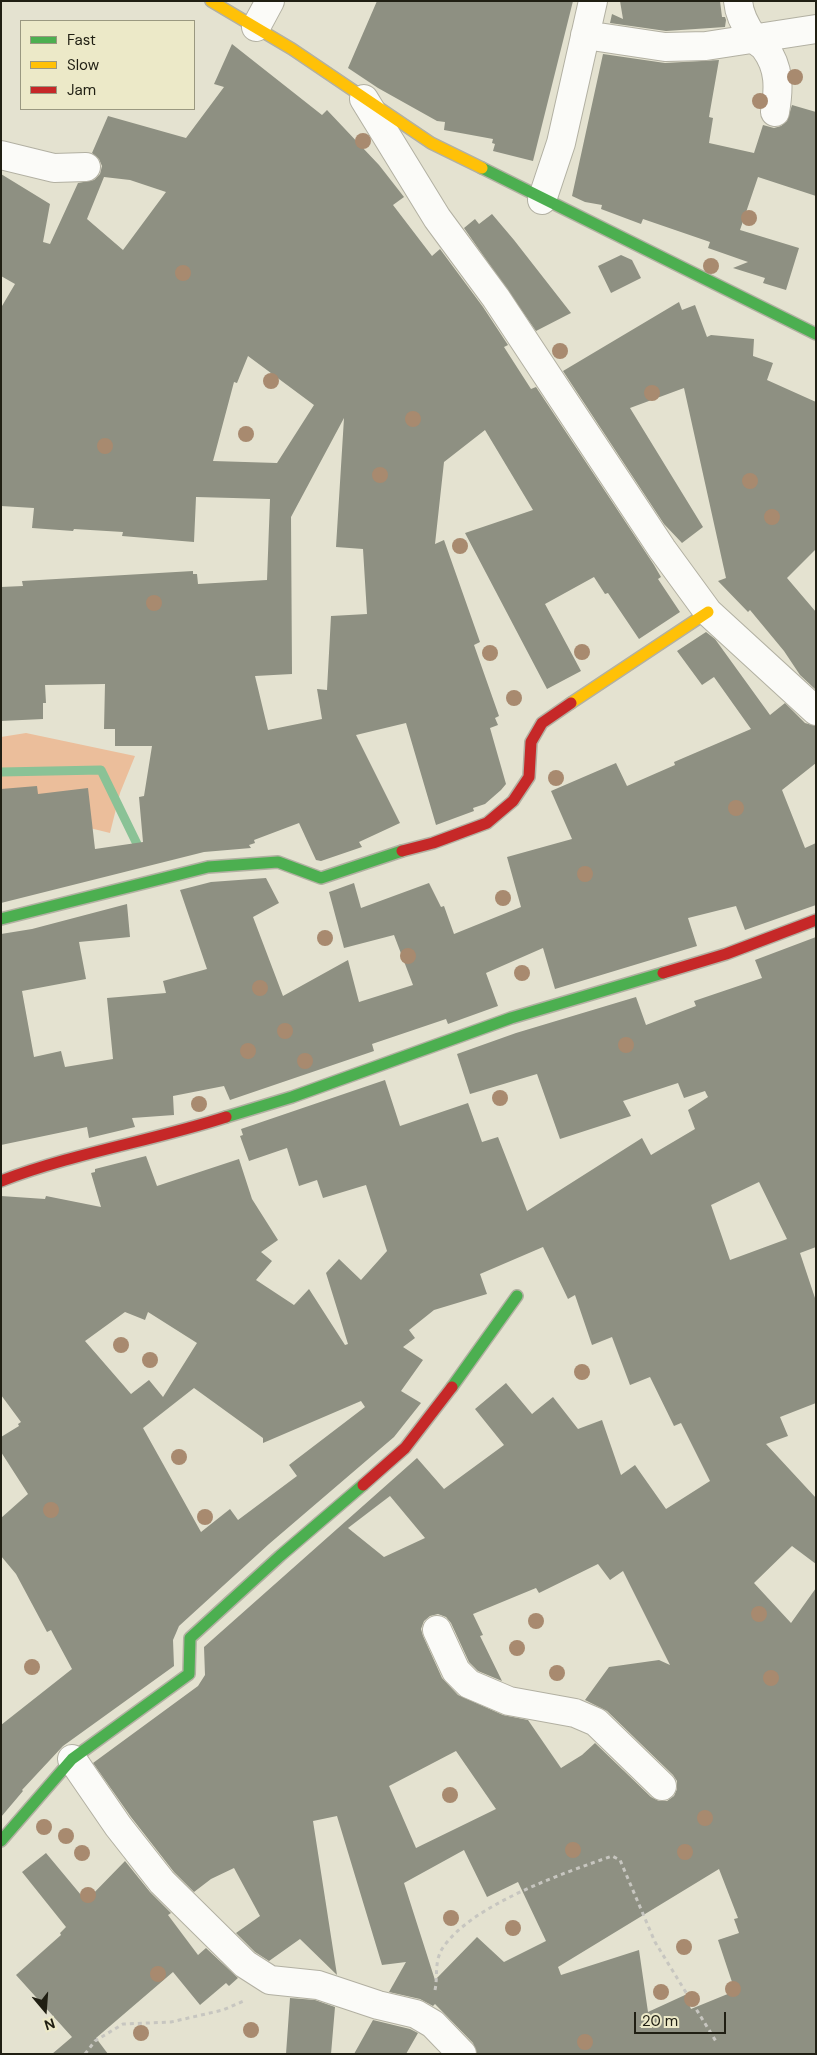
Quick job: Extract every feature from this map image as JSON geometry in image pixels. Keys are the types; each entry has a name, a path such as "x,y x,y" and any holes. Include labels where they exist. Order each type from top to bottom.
{"street":[{"path":"212,1 292,49 432,143 542,200 816,334"},
{"path":"256,27 270,1"},
{"path":"542,200 561,143 593,1"},
{"path":"738,1 739,10 754,38 764,48 775,68 779,88 775,112"},
{"path":"585,35 665,46 706,46 816,29"},
{"path":"364,99 437,218 496,298 662,549 708,612 816,711"},
{"path":"1,155 54,168 86,167"},
{"path":"1,919 28,914 208,867 278,862 321,878 392,853 433,843 487,822 513,801 528,777 531,742 542,723 708,612"},
{"path":"1,1181 42,1165 173,1134 292,1097 511,1018 726,954 816,920"},
{"path":"1,1841 72,1759 189,1674 191,1664 186,1647 190,1638 280,1556 333,1512 404,1448 428,1420 517,1296"},
{"path":"438,1630 456,1671 469,1684 509,1701 575,1713 596,1722 662,1786"},
{"path":"72,1759 118,1826 188,1909 245,1964 262,1976 280,1981 318,1985 378,2005 416,2014 433,2024 462,2054"}],"path":[{"path":"416,2014 434,1992 435,1972 442,1950 467,1922 495,1906 612,1856 620,1860 655,1942 717,2043"},
{"path":"85,2054 95,2041 123,2024 171,2022 199,2017 237,2005 280,1981"}],"shaded area":[{"path":"26,733 135,756 120,793 110,833 1,806 1,737"}],"building":[{"path":"377,1 573,1 533,161 493,151 495,144 492,143 493,139 444,130 445,122 437,121 378,88 348,68"},
{"path":"620,1 720,1 722,17 725,17 726,20 725,27 666,31 610,23 612,14 623,19"},
{"path":"232,44 322,115 327,110 379,165 404,197 393,205 432,256 440,249 483,307 508,345 504,347 531,389 536,387 654,565 661,577 658,579 680,612 639,639 608,593 605,594 594,577 545,604 581,671 547,689 465,533 533,510 485,430 444,462 435,544 444,540 480,642 474,645 499,716 495,718 498,725 490,728 506,784 501,790 485,804 473,808 474,811 436,825 406,723 356,735 400,823 359,842 362,847 321,861 316,860 299,823 254,840 255,843 249,845 251,848 204,852 1,903 1,789 37,786 38,794 88,788 95,849 143,842 139,797 144,796 152,746 115,746 115,729 104,729 105,684 45,685 46,703 43,703 43,719 1,721 1,587 23,586 22,581 193,571 193,574 197,574 198,584 267,580 270,499 196,497 194,542 122,536 123,532 32,528 34,508 1,506 2,306 15,284 1,276 1,174 50,204 43,242 50,244 78,183 94,180 100,174 102,166 99,159 92,153 108,116 186,138 224,87 214,84","holes":["104,177 130,180 166,192 123,250 87,219","248,356 314,405 277,463 213,461 234,382 237,383","344,418 336,547 363,549 367,614 331,616 327,690 317,689 322,719 268,730 255,676 292,674 291,517"]},
{"path":"603,54 665,63 719,60 709,117 713,118 709,143 754,153 763,125 774,128 781,126 787,121 792,105 816,112 816,196 758,177 740,230 799,248 786,290 763,283 765,278 733,268 748,262 708,248 710,242 643,219 641,224 601,209 602,205 585,202 572,196"},
{"path":"492,214 571,313 536,331 464,228 475,219 479,224"},
{"path":"621,255 632,260 641,278 611,293 598,266"},
{"path":"679,302 682,310 695,305 707,337 711,335 754,339 753,356 773,363 767,380 816,402 816,549 787,578 816,612 816,690 800,675 784,651 750,610 748,612 718,581 726,578 684,388 630,408 703,527 682,543 664,524 563,371"},
{"path":"706,632 715,639 770,715 785,703 805,723 816,726 816,763 782,790 805,848 816,843 816,905 745,930 736,906 688,918 697,946 555,989 543,948 486,973 498,1006 448,1024 446,1019 372,1044 374,1051 230,1100 224,1086 173,1096 174,1115 132,1118 135,1127 89,1138 87,1127 1,1145 1,934 32,929 127,904 130,937 79,942 86,979 22,991 34,1057 61,1051 65,1067 113,1059 107,998 166,993 163,981 207,969 180,890 211,882 266,878 279,903 253,917 283,996 348,960 359,1002 413,985 394,935 344,948 329,892 354,883 361,908 429,883 441,907 444,906 454,934 521,907 507,857 572,839 551,791 616,763 627,786 675,765 674,762 751,729 714,677 702,685 677,651"},
{"path":"816,937 816,1247 800,1253 816,1301 816,1403 780,1417 788,1436 766,1444 816,1498 816,1564 792,1546 754,1583 791,1623 816,1588 816,2054 477,2054 473,2043 435,2004 433,2006 420,1999 389,1992 406,1962 382,1965 337,1816 313,1821 337,1975 300,1939 269,1961 255,1952 236,1933 260,1916 234,1868 211,1879 194,1892 174,1872 131,1817 93,1763 198,1686 205,1675 204,1647 417,1458 444,1489 504,1445 475,1409 506,1383 532,1414 553,1397 578,1429 602,1420 621,1475 635,1465 666,1509 710,1481 681,1423 674,1426 650,1377 630,1385 612,1337 592,1345 575,1295 568,1299 543,1247 480,1274 487,1294 434,1310 409,1330 415,1338 403,1347 423,1360 401,1391 421,1403 394,1437 269,1544 179,1626 173,1640 174,1666 63,1746 22,1790 1,1817 1,1725 72,1669 51,1630 47,1632 16,1574 1,1556 1,1518 28,1494 1,1452 1,1437 19,1426 18,1424 21,1422 1,1395 1,1196 45,1199 46,1196 101,1207 91,1173 95,1172 95,1169 146,1156 157,1186 239,1159 252,1199 278,1240 261,1252 272,1261 256,1280 294,1305 309,1289 345,1345 348,1344 326,1273 339,1259 361,1280 387,1251 366,1185 323,1198 317,1180 299,1186 287,1148 249,1161 240,1136 243,1135 241,1129 385,1080 400,1126 468,1103 482,1142 498,1137 527,1211 642,1138 651,1155 695,1129 688,1110 708,1097 705,1091 684,1098 678,1083 623,1101 631,1116 560,1139 537,1074 470,1094 457,1054 516,1033 636,997 646,1025 696,1006 694,1001 762,978 755,960","holes":["759,1182 787,1239 730,1260 711,1205","125,1312 145,1320 148,1312 197,1343 163,1397 149,1380 131,1394 85,1341","194,1388 263,1438 263,1443 361,1401 365,1407 289,1465 297,1476 238,1520 230,1509 201,1532 143,1428","390,1496 425,1538 384,1557 348,1528","598,1564 610,1580 623,1571 670,1665 659,1660 609,1667 585,1700 607,1711 673,1775 677,1781 677,1789 674,1796 667,1801 659,1801 651,1797 595,1743 582,1755 561,1768 528,1720 503,1715 458,1695 442,1678 423,1636 421,1629 424,1621 430,1616 438,1614 446,1617 451,1623 469,1662 478,1671 502,1681 480,1636 483,1635 473,1614 536,1588 539,1593","456,1751 496,1809 416,1848 389,1786","464,1850 487,1897 518,1882 546,1941 504,1962 477,1937 435,1980 404,1883","719,1869 738,1918 734,1919 739,1933 718,1940 735,1991 691,2009 685,1995 648,2012 639,1950 561,1975 558,1967"]},
{"path":"46,1853 86,1901 125,1861 150,1892 171,1913 168,1915 198,1955 206,1948 238,1978 229,1986 226,1983 200,2005 173,1972 96,2038 108,2054 52,2054 72,2037 16,1975 61,1935 60,1933 66,1927 22,1872"},
{"path":"290,1998 315,2000 335,2007 331,2054 286,2054"},
{"path":"373,2020 410,2029 418,2033 406,2054 354,2054"}],"waterway":[{"path":"1,772 101,770 138,846"}],"traffic: fast":[{"path":"482,168 816,334"},
{"path":"1,919 208,867 278,862 321,878 402,851"},
{"path":"226,1117 292,1097 511,1018 663,973"},
{"path":"452,1387 517,1296"},
{"path":"1,1841 72,1759 189,1674 190,1638 280,1556 363,1485"}],"traffic: slow":[{"path":"211,1 292,49 431,143 482,168"},
{"path":"571,703 708,612"}],"traffic: jam":[{"path":"402,851 433,843 487,823 513,801 529,777 531,742 542,723 571,703"},
{"path":"663,973 726,954 816,920"},
{"path":"1,1181 85,1155 226,1117"},
{"path":"363,1485 405,1448 452,1387"}]}
